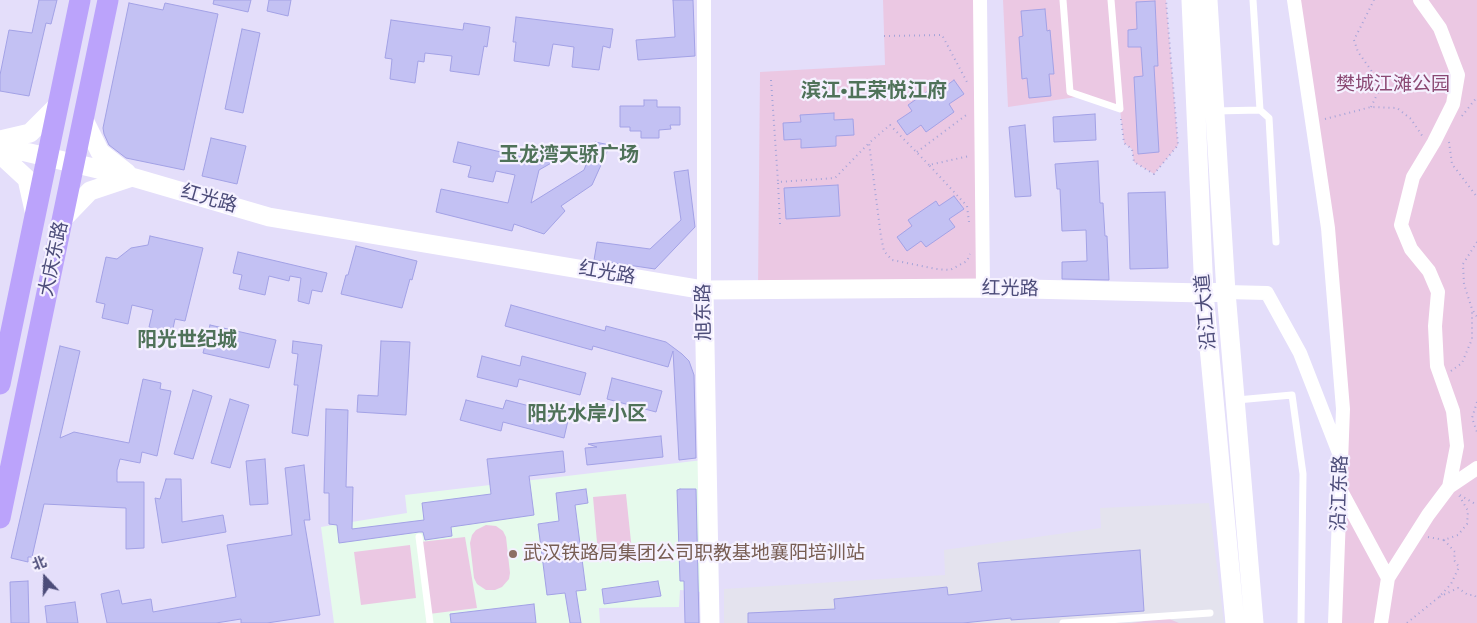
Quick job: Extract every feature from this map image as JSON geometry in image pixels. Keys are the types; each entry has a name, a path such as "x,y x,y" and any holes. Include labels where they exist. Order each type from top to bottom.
{"main road":[{"name":"大庆东路","path":"0,384 80,0"},
{"name":"大庆东路","path":"0,518 108,0"}],"street":[{"name":"旭东路","path":"704,0 704,290 710,623"},
{"path":"980,0 983,288"},
{"name":"沿江大道","path":"1191,0 1204,293 1235,623"},
{"name":"沿江大道","path":"1208,0 1226,292 1254,623"},
{"name":"沿江东路","path":"1294,0 1328,228 1343,409 1335,623"},
{"path":"1420,0 1440,28 1458,75 1453,104 1446,120 1413,177 1401,225 1411,249 1429,271 1438,292 1435,326 1437,366 1452,411 1457,446 1454,491"},
{"path":"0,140 30,133 57,106"},
{"path":"83,118 100,152 132,177"},
{"name":"红光路","path":"0,146 132,177 270,216 704,290 983,288 1226,292"},
{"path":"0,154 27,179 36,217"},
{"path":"63,219 90,191 132,177"},
{"path":"1226,292 1267,293 1300,353 1341,459"},
{"path":"1381,623 1388,578 1416,534 1477,468"},
{"path":"1340,488 1388,578"}],"lane":[{"path":"1063,0 1070,92 1120,109 1111,0"},
{"path":"1253,0 1260,110"},
{"path":"1215,111 1260,110 1269,118 1276,242"},
{"path":"1235,400 1292,395 1303,474 1301,623"},
{"path":"419,537 430,623"},
{"path":"1063,623 1210,613"}],"path":[{"path":"1120,109 1124,143 1132,150 1134,162 1154,174 1178,145 1166,0"},
{"path":"1371,108 1380,88 1371,70 1358,52 1354,40 1374,0"},
{"path":"884,36 942,35 969,86"},
{"path":"771,80 780,224"},
{"path":"1460,118 1477,97"},
{"path":"1313,121 1371,108 1398,108 1411,119 1430,149"},
{"path":"917,152 970,112"},
{"path":"1446,120 1452,164 1477,197"},
{"path":"778,182 835,178 890,124 968,206 969,224"},
{"path":"869,143 881,237 884,251 892,260 950,270 967,261 971,250"},
{"path":"929,165 981,153"},
{"path":"1441,378 1462,363 1472,339 1472,310 1464,284 1463,264 1477,242"},
{"path":"1472,310 1477,317"},
{"path":"1477,402 1472,418 1477,432"},
{"path":"1454,491 1477,505"},
{"path":"1416,534 1444,540 1458,535 1466,524 1468,511 1454,491"},
{"path":"1407,623 1439,597 1451,584 1460,567 1454,560 1455,552 1444,540"},
{"path":"1439,597 1458,588 1477,598"}],"shaded area":[{"path":"0,0 1294,0 1343,409 1335,623 0,623"},
{"name":"武汉铁路局集团公司职教基地襄阳培训站","path":"703,460 701,592 680,590 679,607 599,608 600,623 334,623 321,527 407,513 405,495"},
{"path":"1209,503 1224,623 724,623 724,589 945,575 944,550 1101,528 1100,508"}],"green space":[{"path":"883,0 980,0 983,288 758,289 760,72 885,65"},
{"path":"1003,0 1166,0 1178,145 1154,174 1134,162 1132,149 1124,143 1120,109 1083,96 1008,107"},
{"name":"樊城江滩公园","path":"1294,0 1477,0 1477,623 1335,623 1343,409"},
{"path":"626,494 632,551 598,554 593,497"},
{"path":"486,525 496,526 503,531 506,537 509,579 502,587 495,590 486,590 477,584 474,578 470,543 472,535 476,530"},
{"path":"465,537 477,608 429,614 420,542"},
{"path":"410,545 416,598 361,605 354,552"},
{"path":"1167,618 1179,623 1131,623"}],"building":[{"path":"39,0 57,0 51,24 46,23 29,96 0,91 0,75 9,30 32,33"},
{"path":"214,0 251,0 248,12 213,4"},
{"path":"269,0 291,0 288,16 267,11"},
{"path":"673,0 693,0 695,56 638,60 636,40 675,37"},
{"path":"1155,1 1158,66 1154,66 1159,152 1138,154 1134,77 1143,76 1141,47 1128,47 1128,30 1137,29 1136,2"},
{"path":"129,3 163,10 165,3 218,14 184,170 126,158 109,145 104,134 103,128"},
{"path":"1045,9 1047,31 1050,30 1054,74 1049,74 1051,96 1029,98 1027,78 1022,79 1019,37 1023,36 1021,11"},
{"path":"516,17 613,29 610,48 603,46 599,70 572,67 574,47 553,44 549,66 514,61 516,42 513,42"},
{"path":"391,20 463,30 464,23 490,27 487,47 484,46 479,75 450,71 452,56 425,53 424,62 418,61 415,83 390,79 392,59 385,58"},
{"path":"242,29 260,33 243,113 225,109"},
{"path":"954,80 964,94 949,104 954,112 926,132 921,125 907,135 897,121 912,111 908,105 935,86 939,91"},
{"path":"644,100 657,100 657,107 680,107 680,125 670,125 671,129 659,130 659,138 641,138 641,131 630,131 630,127 620,127 620,106 644,106"},
{"path":"834,113 834,120 853,119 854,135 836,136 836,146 801,148 801,139 784,140 783,123 801,122 800,115"},
{"path":"1095,114 1096,140 1054,142 1053,117"},
{"path":"1025,125 1031,196 1015,197 1009,127"},
{"path":"211,138 246,146 237,184 202,176"},
{"path":"458,142 531,159 545,150 553,162 539,170 531,203 584,170 595,142 610,145 592,185 561,206 565,211 544,234 514,224 512,231 436,212 441,189 508,203 515,175 496,171 493,182 468,177 471,166 453,162"},
{"path":"1098,161 1100,203 1103,203 1105,236 1107,236 1109,280 1062,279 1062,262 1087,261 1086,230 1062,231 1060,189 1057,189 1055,164"},
{"path":"688,170 695,227 655,269 594,260 597,242 650,249 681,220 674,172"},
{"path":"838,185 840,216 786,219 784,188"},
{"path":"1165,192 1168,268 1130,269 1128,193"},
{"path":"954,196 964,209 949,219 955,227 926,247 921,241 907,251 897,237 912,226 908,220 936,201 939,206"},
{"path":"150,236 203,248 185,321 175,319 172,333 149,327 153,310 132,305 128,324 102,318 105,304 96,302 106,257 117,259 131,248 148,245"},
{"path":"356,246 417,261 402,308 341,294"},
{"path":"238,252 327,273 322,292 312,290 309,304 298,301 301,278 290,276 289,281 269,276 265,295 239,289 242,275 233,273"},
{"path":"511,305 605,331 606,326 666,342 682,354 689,361 694,375 696,458 679,460 673,351 668,367 593,346 592,350 505,326"},
{"path":"210,325 276,340 269,368 203,353"},
{"path":"293,341 322,345 308,436 292,433 298,385 294,385 298,354 292,353"},
{"path":"381,341 410,342 406,415 357,412 358,395 378,396"},
{"path":"60,346 80,351 60,438 74,432 129,443 143,379 161,383 160,389 171,391 157,456 142,452 140,463 120,459 117,470 117,482 144,482 144,548 126,549 126,508 44,504 32,557 28,557 28,562 11,558"},
{"path":"482,356 520,366 522,356 586,373 580,395 519,379 517,387 477,377"},
{"path":"612,378 662,391 656,412 607,399"},
{"path":"193,390 212,396 193,459 174,454"},
{"path":"230,399 249,405 230,468 211,463"},
{"path":"466,400 503,409 506,400 569,416 564,438 503,422 501,431 460,420"},
{"path":"326,409 348,410 346,487 353,487 352,529 424,520 422,503 491,494 487,459 563,451 565,472 529,476 534,515 451,527 452,536 425,540 423,532 419,532 339,543 337,525 329,524 329,493 324,493"},
{"path":"661,436 663,457 587,465 585,448 597,447 588,444"},
{"path":"265,459 268,504 250,505 246,461"},
{"path":"304,465 310,520 304,520 320,615 267,623 241,623 241,619 216,623 107,623 101,594 119,590 122,604 151,599 153,612 236,597 227,545 292,535 285,468"},
{"path":"166,479 181,479 182,522 223,515 226,532 162,543 155,498 160,499"},
{"path":"586,489 588,503 575,505 586,590 576,591 581,623 570,623 565,593 547,595 538,524 559,521 556,493"},
{"path":"696,489 699,623 685,623 684,581 680,581 677,490"},
{"path":"1140,550 1144,611 1011,620 1011,618 963,623 748,623 748,613 835,609 834,599 947,587 948,595 982,591 978,563"},
{"path":"28,581 29,623 11,623 10,582"},
{"path":"658,581 661,596 604,604 602,589"},
{"path":"75,602 78,623 47,623 45,606"},
{"path":"534,604 536,623 451,623 450,614"}],"place":[{"name":"武汉铁路局集团公司职教基地襄阳培训站","path":"513,554"}],"district":[{"name":"滨江•正荣悦江府","path":"874,91"},
{"name":"玉龙湾天骄广场","path":"569,155"},
{"name":"阳光世纪城","path":"187,340"},
{"name":"阳光水岸小区","path":"587,414"}]}
